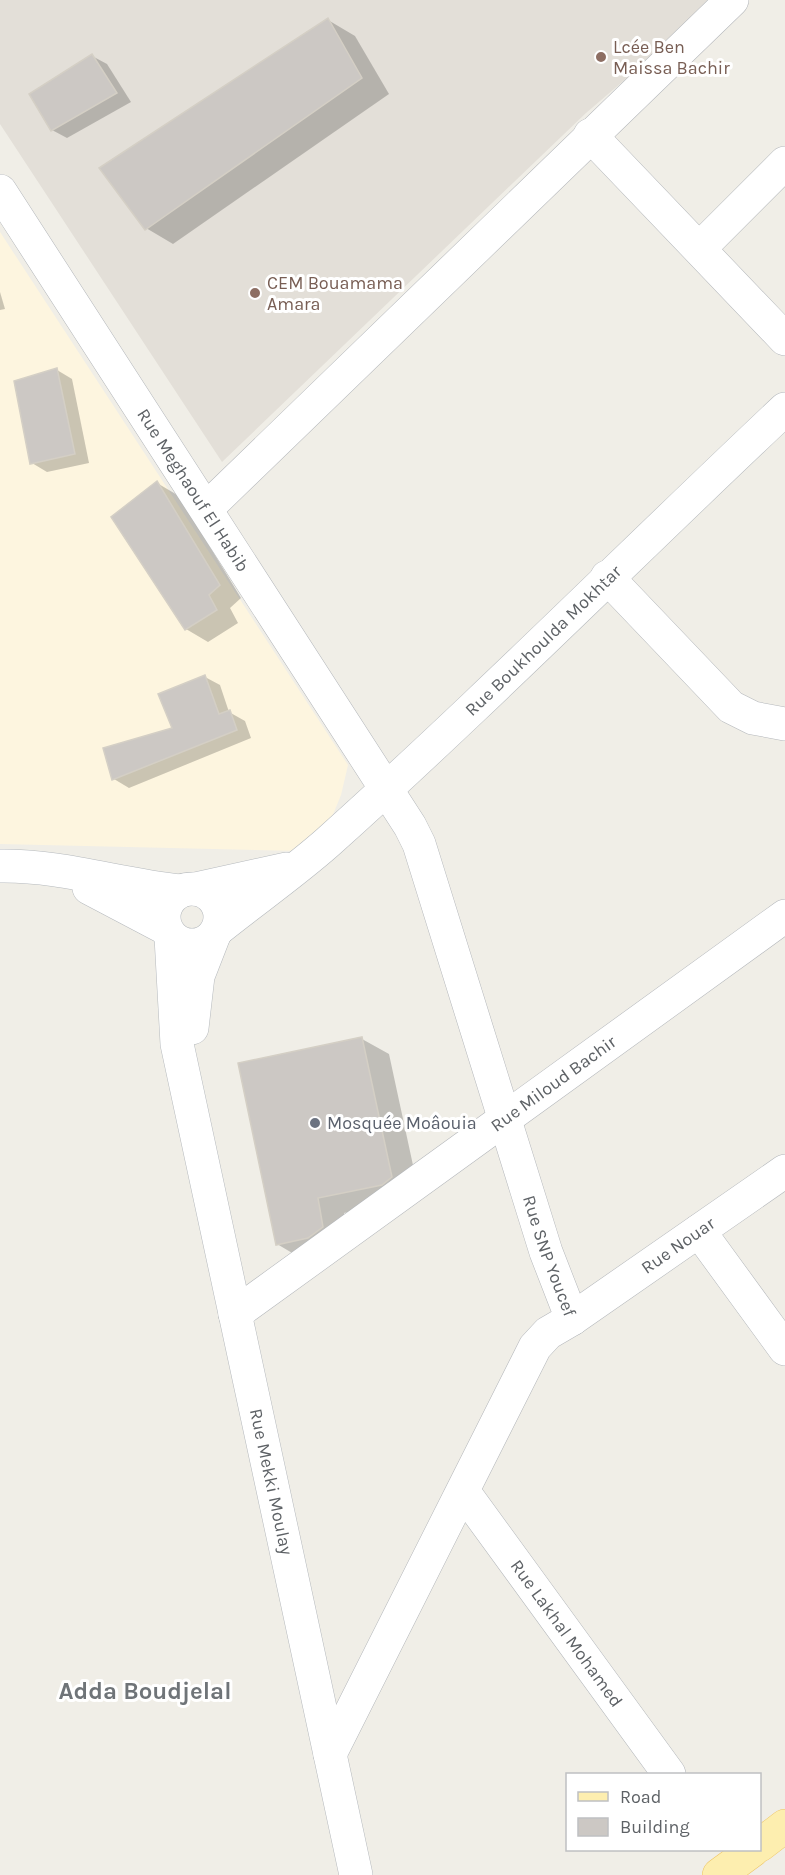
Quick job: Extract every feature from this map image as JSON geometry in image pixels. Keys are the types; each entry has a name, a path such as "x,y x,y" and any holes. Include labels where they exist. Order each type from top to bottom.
{"main road":[{"path":"761,1844 785,1826"},
{"path":"739,1860 751,1851"}],"street":[{"path":"206,508 732,0"},
{"path":"590,135 785,339"},
{"path":"700,248 785,164"},
{"name":"Rue Meghaouf El Habib","path":"0,191 387,787"},
{"name":"Rue Boukhoulda Mokhtar","path":"216,932 327,843 456,726 607,577 785,409"},
{"path":"607,577 731,707 753,718 785,724"},
{"name":"Rue SNP Youcef","path":"330,1754 540,1340 572,1319 546,1252 419,844 387,787"},
{"path":"0,866 56,870 138,887 204,891 216,903 220,920 195,991 189,1087"},
{"path":"189,1087 177,1044 165,908 170,900 188,890 297,867"},
{"path":"56,870 168,932 178,942 193,946 208,941 216,932"},
{"name":"Rue Miloud Bachir","path":"235,1314 505,1121 785,916"},
{"name":"Rue Mekki Moulay","path":"189,1087 235,1314 356,1875"},
{"name":"Rue Nouar","path":"572,1319 785,1172"},
{"path":"699,1231 785,1349"},
{"name":"Rue Lakhal Mohamed","path":"463,1491 668,1773"}],"shaded area":[{"name":"CEM Bouamama Amara","path":"0,0 718,0 586,113 222,462 0,124"},
{"path":"0,232 348,765 341,795 327,829 300,851 0,844"}],"building":[{"path":"328,18 362,78 145,230 99,168"},
{"path":"92,54 117,93 51,131 29,94"},
{"path":"57,368 75,454 30,464 14,381"},
{"path":"157,481 220,585 209,595 217,610 185,630 111,517"},
{"path":"205,675 219,714 230,710 237,730 112,780 103,748 172,728 158,694"},
{"name":"Mosquée Moâouia","path":"362,1037 392,1177 382,1185 318,1198 323,1227 308,1238 276,1245 238,1063"}],"place":[{"name":"Lcée Ben Maissa Bachir","path":"601,57"},
{"name":"CEM Bouamama Amara","path":"255,293"},
{"name":"Mosquée Moâouia","path":"315,1123"}],"district":[{"name":"Adda Boudjelal","path":"145,1691"}]}
